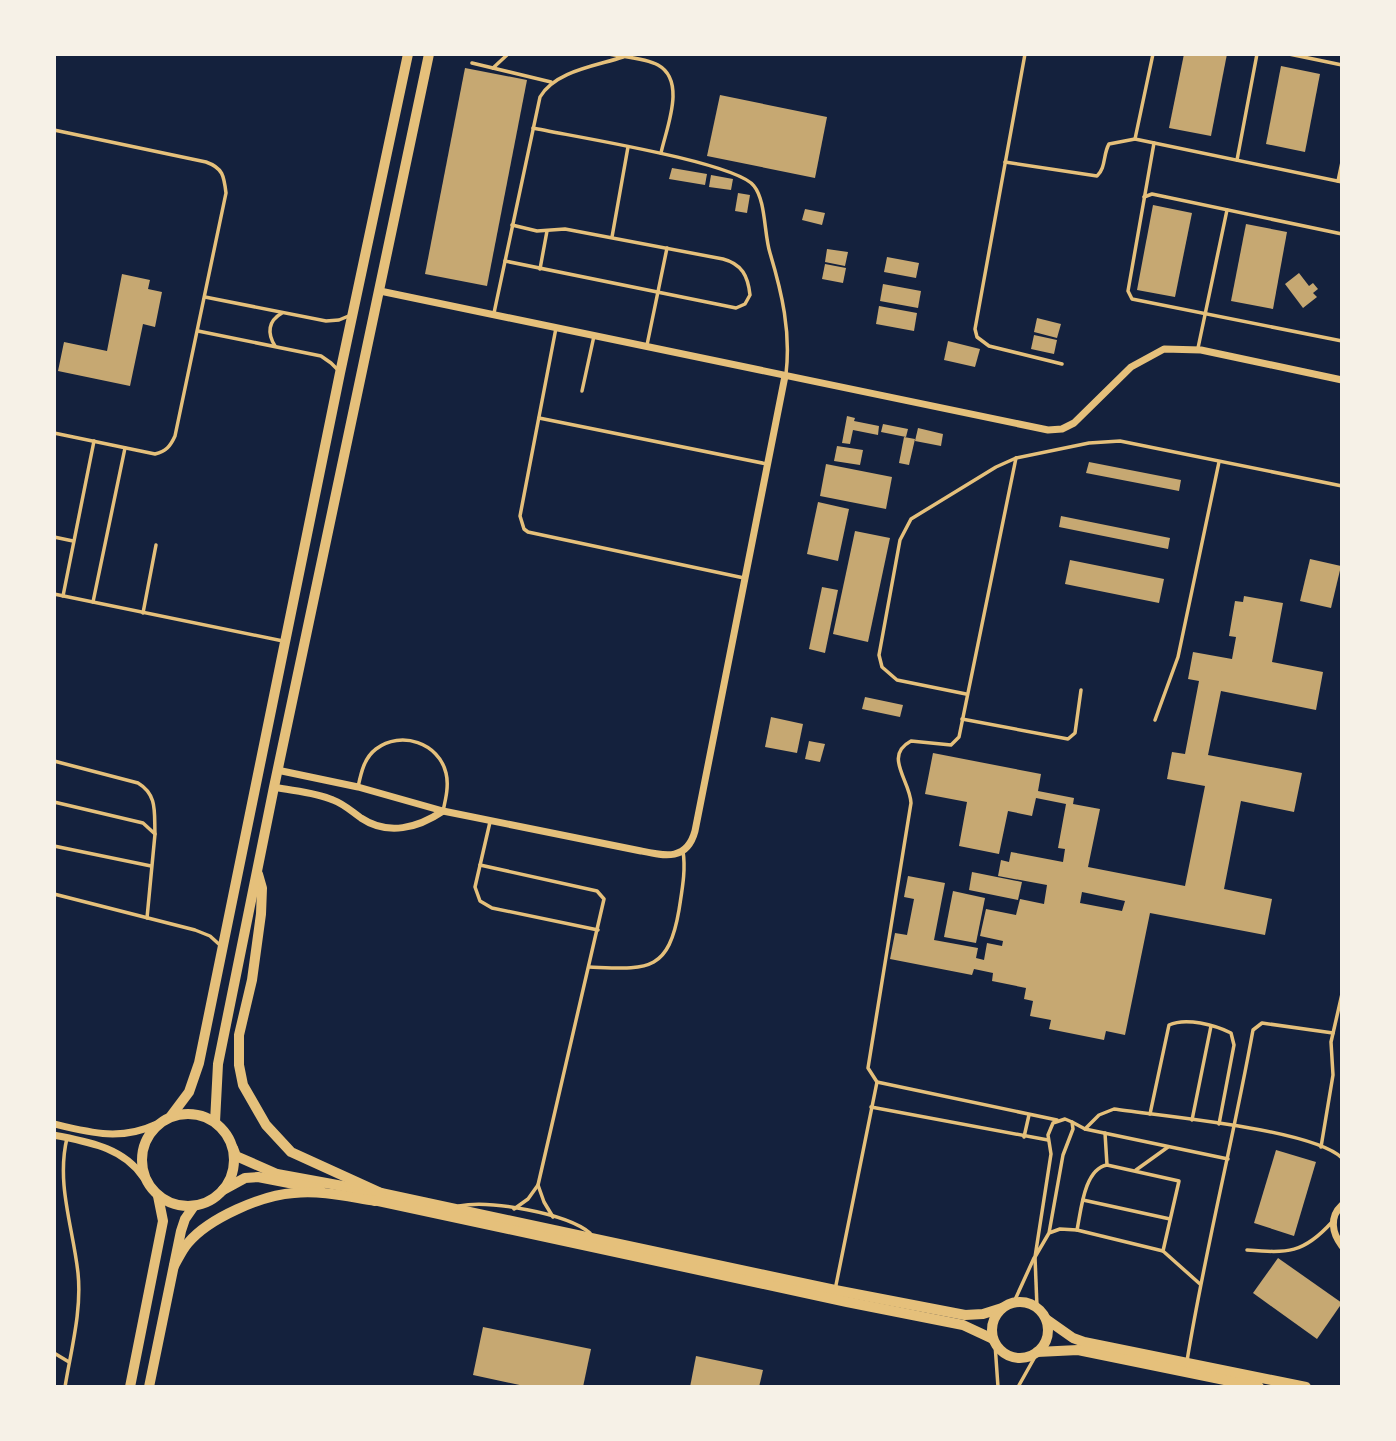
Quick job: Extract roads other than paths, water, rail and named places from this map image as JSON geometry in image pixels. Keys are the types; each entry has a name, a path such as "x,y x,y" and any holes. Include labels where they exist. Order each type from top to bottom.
{"main road":[{"path":"171,1116 189,1092 199,1063 408,54"},
{"path":"215,1122 218,1064 257,869 429,54"},
{"path":"257,869 261,888 261,914 252,980 239,1035 239,1065 243,1085 266,1125 291,1152 378,1197"},
{"path":"1259,1387 1078,1350 1014,1357 1005,1354 994,1341 963,1325 833,1299 378,1197 277,1174 236,1156 224,1131 215,1122 201,1115 186,1113 171,1116 157,1124 147,1137 141,1152 144,1177 158,1196 169,1202 194,1206 205,1203 245,1178 258,1177 378,1197 447,1208 965,1315 983,1314 1014,1302 1030,1304 1073,1338 1084,1342 1306,1387"},
{"path":"223,1190 234,1167 233,1148"},
{"path":"174,1266 188,1242 235,1210 255,1203 293,1193 378,1197"},
{"path":"130,1387 163,1221 158,1196"},
{"path":"149,1387 185,1219 194,1206"},
{"path":"994,1341 992,1322 1002,1308"},
{"path":"1037,1353 1046,1340 1046,1319"}],"street":[{"path":"380,291 1042,429 1055,430 1074,423 1131,367 1164,349 1197,350 1342,380"},
{"path":"277,770 358,787 443,811 659,855 675,855 683,851 693,839 695,831 785,376"},
{"path":"274,787 326,797 343,804 363,819 390,828 419,825 443,811"},
{"path":"54,1124 100,1135 145,1129 157,1124"},
{"path":"54,1135 113,1151 132,1163 144,1177"},
{"path":"1342,1205 1335,1211 1333,1221 1334,1233 1342,1246"}],"lane":[{"path":"493,68 508,54"},
{"path":"609,54 658,65 670,78 673,95 661,153"},
{"path":"1025,54 975,329 977,337 989,346 1062,364"},
{"path":"1135,139 1153,54"},
{"path":"1237,160 1257,54"},
{"path":"1289,54 1342,65"},
{"path":"472,64 551,82 623,57"},
{"path":"494,315 540,97 551,82"},
{"path":"533,128 661,153 740,174 755,187 785,317 789,352 785,376"},
{"path":"54,130 217,166 225,179 226,194 171,446 155,454 54,433"},
{"path":"1005,162 1097,176 1102,170 1105,149 1109,144 1135,139 1340,182 1342,162"},
{"path":"1154,143 1128,291 1132,299 1342,341"},
{"path":"612,237 628,147"},
{"path":"1144,197 1152,194 1342,234"},
{"path":"1197,350 1227,210"},
{"path":"505,261 736,308 746,304 750,295 744,272 735,263 723,258 565,229 547,231 512,225"},
{"path":"540,269 547,231"},
{"path":"647,347 667,248"},
{"path":"205,297 326,321 340,320 353,314"},
{"path":"275,346 270,327 274,318 281,313 287,313"},
{"path":"556,328 520,516 524,530 746,578"},
{"path":"197,331 321,356 340,373"},
{"path":"582,391 594,336"},
{"path":"538,418 769,465"},
{"path":"63,596 94,441"},
{"path":"967,694 897,680 882,667 879,655 900,540 906,525 917,514 996,467 1016,458 1110,441 1342,486"},
{"path":"93,602 125,448"},
{"path":"1016,458 959,737 955,743 947,745 911,741 898,753 898,765 911,803 868,1068 877,1082 1029,1115 1065,1119 1085,1129 1228,1159"},
{"path":"1155,720 1178,657 1219,462"},
{"path":"55,538 74,541"},
{"path":"142,613 156,545"},
{"path":"54,594 285,642"},
{"path":"962,719 1068,739 1075,733 1081,690"},
{"path":"358,787 367,759 377,748 404,739 417,742 430,748 440,758 446,771 443,811"},
{"path":"54,761 138,783 154,797 155,834 147,918"},
{"path":"54,802 143,823 155,834"},
{"path":"491,820 475,887 476,895 485,906 598,930"},
{"path":"54,846 152,867"},
{"path":"589,967 639,968 650,964 668,950 673,940 683,886 683,851"},
{"path":"480,865 599,892 604,902 538,1185 527,1199 514,1209"},
{"path":"54,894 203,933 223,947"},
{"path":"1321,1147 1333,1075 1331,1042 1342,994"},
{"path":"1150,1114 1169,1025 1180,1022 1211,1026 1231,1033 1234,1037 1219,1124"},
{"path":"1186,1363 1199,1284 1256,1026 1271,1023 1333,1034"},
{"path":"1192,1120 1211,1026"},
{"path":"835,1290 877,1082"},
{"path":"871,1107 1049,1140"},
{"path":"1085,1129 1099,1115 1114,1109 1270,1131 1333,1150 1342,1158"},
{"path":"1024,1137 1029,1115"},
{"path":"1037,1307 1035,1256 1051,1154 1050,1127 1057,1120"},
{"path":"1014,1302 1049,1233 1063,1155 1073,1129 1072,1122"},
{"path":"1105,1133 1107,1165"},
{"path":"65,1387 78,1309 78,1274 62,1178 67,1138"},
{"path":"1136,1170 1169,1146"},
{"path":"1077,1230 1083,1199 1096,1169 1107,1165 1136,1170 1179,1181 1163,1251"},
{"path":"538,1185 553,1217"},
{"path":"1083,1199 1170,1219"},
{"path":"447,1208 475,1204 553,1217 578,1225 596,1239"},
{"path":"1247,1250 1281,1252 1301,1247 1316,1239 1333,1221"},
{"path":"1049,1233 1060,1228 1077,1230 1163,1251 1199,1284"},
{"path":"994,1341 998,1387"},
{"path":"54,1353 69,1362"},
{"path":"1018,1387 1037,1353"}]}
